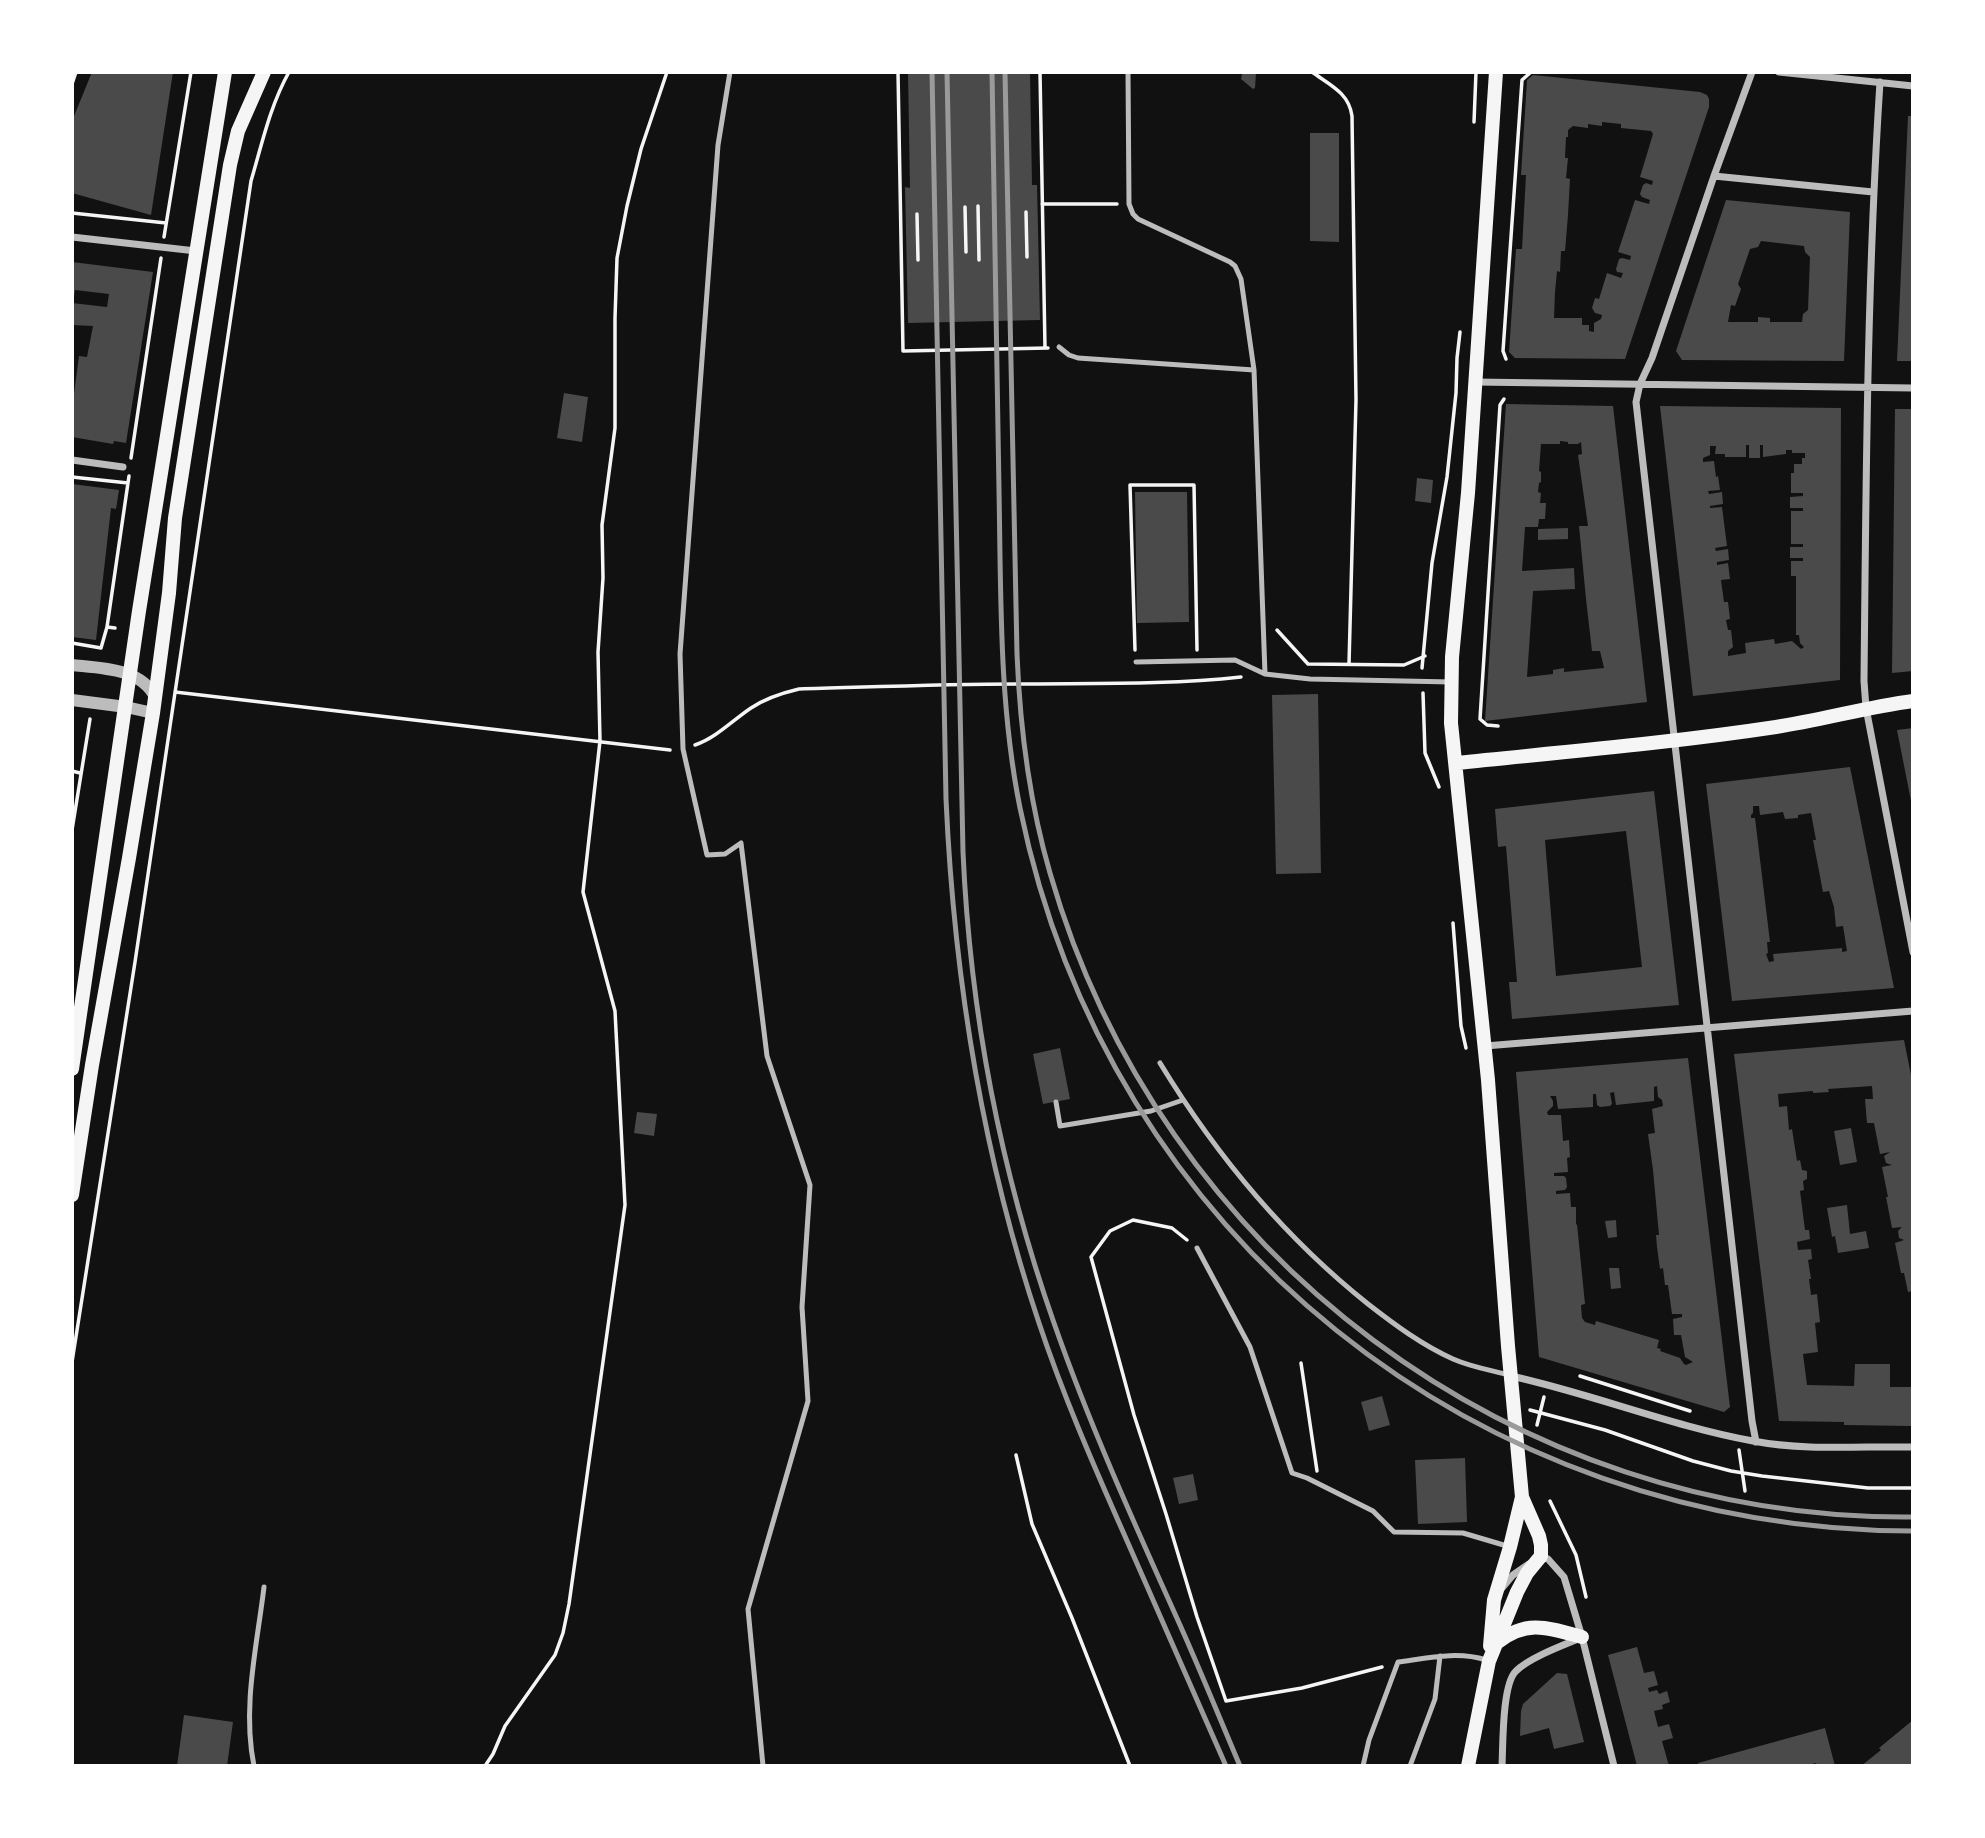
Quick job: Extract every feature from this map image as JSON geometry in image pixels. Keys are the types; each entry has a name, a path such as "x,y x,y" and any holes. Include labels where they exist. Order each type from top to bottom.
{"main road":[{"path":"72,1069 225,72"},
{"path":"72,1195 153,713 169,593 175,518 230,165 238,131 264,72"},
{"path":"1489,1661 1517,1592 1527,1573 1541,1556 1539,1536 1522,1497 1485,1046 1451,723 1451,682 1468,492 1496,72"},
{"path":"1456,763 1673,741 1792,724 1913,701"},
{"path":"1468,1766 1489,1661 1494,1600 1522,1497"},
{"path":"1496,1643 1515,1630 1533,1627 1582,1637"}],"street":[{"path":"1752,72 1636,401 1673,741 1756,1441"},
{"path":"1779,72 1913,86"},
{"path":"1880,82 1873,192 1867,387 1864,681 1866,708 1913,952"},
{"path":"1714,176 1873,192"},
{"path":"72,237 196,251"},
{"path":"1475,382 1913,388"},
{"path":"72,460 123,467"},
{"path":"72,665 131,675 147,685 155,697"},
{"path":"72,700 153,713"},
{"path":"1485,1046 1913,1011"},
{"path":"1511,1376 1737,1438 1795,1446 1913,1447"},
{"path":"1494,1600 1513,1575 1541,1556 1548,1559 1564,1577 1614,1766"},
{"path":"1502,1766 1506,1698 1511,1676 1533,1660 1582,1637"}],"lane":[{"path":"730,72 718,145 680,654 683,749 707,855 726,854 741,843 767,1056 810,1185 802,1307 808,1401 748,1609 763,1766"},
{"path":"1128,72 1129,204 1133,214 1138,219 1230,262 1241,279 1254,370 1265,674"},
{"path":"1059,347 1078,358 1254,370"},
{"path":"1136,662 1235,660 1265,674 1310,679 1451,682"},
{"path":"1160,1063 1231,1167 1299,1242 1355,1293 1402,1329 1439,1352 1473,1367 1511,1376"},
{"path":"1056,1102 1060,1126 1151,1111 1183,1100"},
{"path":"1197,1248 1250,1347 1292,1473 1373,1511 1394,1532 1463,1533 1510,1547"},
{"path":"254,1766 248,1741 249,1703 264,1587"},
{"path":"1363,1766 1369,1740 1398,1662 1470,1655 1489,1661"},
{"path":"1410,1766 1435,1699 1440,1656"}],"path":[{"path":"72,80 76,72"},
{"path":"72,213 165,226 191,72"},
{"path":"72,1362 251,181 268,122 289,72"},
{"path":"485,1766 505,1726 555,1655 563,1633 625,1205 615,1012 583,892 600,741 598,652 603,578 602,525 615,428 617,258 641,149 667,72"},
{"path":"898,72 904,282 903,351 1045,348 1041,281 1040,72"},
{"path":"1312,72 1346,97 1352,116 1356,400 1349,664"},
{"path":"1474,114 1475,72"},
{"path":"1506,359 1503,351 1522,80 1531,72"},
{"path":"1042,204 1129,204"},
{"path":"978,206 979,260"},
{"path":"965,207 966,251"},
{"path":"1026,212 1027,257"},
{"path":"917,214 918,260"},
{"path":"72,643 101,648 107,627 160,262"},
{"path":"1264,621 1277,621 1277,631 1308,664 1404,665 1425,656 1432,563 1447,477 1456,393"},
{"path":"1498,726 1487,725 1480,719 1500,405 1504,399"},
{"path":"72,477 128,483"},
{"path":"1136,662 1130,485 1194,485 1197,661"},
{"path":"107,627 115,628"},
{"path":"175,692 669,750 683,749 707,741 754,706 778,694 799,689 1157,683 1265,674"},
{"path":"1420,680 1424,698 1425,752 1442,799"},
{"path":"72,830 90,719"},
{"path":"72,771 80,773"},
{"path":"1453,919 1461,1026"},
{"path":"1197,1248 1172,1228 1133,1220 1110,1231 1091,1257 1134,1415 1197,1618 1226,1701 1302,1688 1398,1662"},
{"path":"1301,1363 1318,1483"},
{"path":"1580,1376 1695,1412"},
{"path":"1538,1413 1605,1430 1693,1461 1742,1472 1868,1488 1913,1488"},
{"path":"1737,1438 1745,1491"},
{"path":"1016,1455 1032,1524 1130,1766"}],"building":[{"path":"92,72 173,72 151,215 72,193 72,121"},
{"path":"908,72 1030,72 1032,185 1037,185 1040,320 908,323 905,187 910,188"},
{"path":"1237,72 1256,73 1255,88 1241,79 1242,74"},
{"path":"1533,75 1700,92 1709,99 1709,107 1625,359 1515,358 1509,352 1516,249 1522,249 1526,175 1521,175 1527,80","holes":["1602,122 1621,124 1621,128 1651,131 1653,134 1640,177 1653,181 1652,185 1643,185 1640,194 1650,200 1649,204 1635,200 1618,252 1631,256 1630,260 1619,259 1616,269 1617,272 1623,273 1621,278 1607,273 1599,299 1595,298 1592,308 1595,313 1602,315 1601,319 1594,323 1594,332 1589,331 1589,325 1582,325 1582,318 1554,318 1557,271 1560,272 1561,251 1565,251 1568,215 1570,179 1566,178 1566,137 1573,126 1588,128 1588,124 1602,126"]},
{"path":"1908,116 1913,116 1913,361 1897,361"},
{"path":"1310,133 1339,133 1339,242 1310,241"},
{"path":"1726,200 1850,212 1844,361 1682,360 1676,351","holes":["1761,241 1804,246 1810,257 1808,310 1803,314 1802,322 1770,322 1770,318 1758,317 1758,322 1728,322 1731,305 1735,306 1741,289 1738,284 1750,249 1758,247"]},
{"path":"72,262 153,272 126,443 114,441 113,444 72,437 72,394 79,356 87,357 93,326 72,325 72,303 107,307 109,294 75,290 73,303"},
{"path":"564,393 588,397 582,442 557,438"},
{"path":"1506,404 1613,406 1647,702 1485,721","holes":["1581,442 1582,454 1578,455 1588,526 1579,526 1586,599 1592,651 1600,651 1604,668 1564,672 1564,668 1553,670 1553,674 1527,677 1533,591 1575,589 1574,568 1522,571 1525,527 1538,527 1539,519 1545,519 1546,503 1540,503 1541,493 1538,492 1541,482 1541,444"]},
{"path":"1660,406 1841,408 1840,680 1693,696","holes":["1746,445 1749,445 1749,458 1760,458 1760,445 1763,445 1763,457 1786,454 1786,450 1805,453 1802,464 1794,464 1794,473 1791,473 1791,493 1803,493 1803,496 1790,497 1790,508 1803,508 1803,511 1791,511 1791,544 1803,544 1803,547 1790,547 1790,558 1803,558 1803,561 1791,561 1791,576 1796,576 1796,635 1799,635 1800,643 1804,647 1801,649 1792,641 1775,644 1774,639 1745,643 1746,653 1728,656 1728,651 1733,647 1731,630 1728,630 1726,620 1730,619 1728,602 1724,602 1721,580 1730,579 1728,563 1717,565 1717,562 1729,560 1728,549 1716,551 1715,548 1727,546 1722,507 1710,508 1723,504 1722,492 1709,494 1708,491 1720,490 1718,476 1716,477 1714,461 1703,462 1703,458 1710,455 1710,446 1716,446 1715,454 1746,457"]},
{"path":"1895,409 1913,409 1913,671 1892,673"},
{"path":"1417,478 1433,480 1431,503 1415,501"},
{"path":"72,484 119,490 116,509 111,508 96,640 72,637"},
{"path":"1135,492 1187,492 1189,622 1137,623"},
{"path":"1568,528 1568,539 1538,540 1538,529"},
{"path":"1318,694 1321,873 1276,874 1272,695"},
{"path":"1913,728 1913,806 1912,806 1897,730"},
{"path":"1850,767 1894,988 1732,1001 1706,784","holes":["1753,806 1759,806 1760,815 1783,812 1785,819 1811,813 1823,892 1829,891 1836,927 1843,926 1847,951 1842,952 1842,948 1773,954 1774,961 1769,962 1766,954 1767,942 1770,942 1755,818 1751,818"]},
{"path":"1654,791 1679,1005 1512,1019 1509,982 1517,982 1506,846 1498,847 1495,809","holes":["1626,831 1642,967 1556,976 1545,840"]},
{"path":"1904,1040 1913,1085 1913,1291 1908,1292 1895,1243 1904,1240 1899,1238 1898,1231 1902,1227 1892,1228 1886,1197 1882,1167 1892,1165 1886,1163 1884,1156 1890,1152 1880,1154 1874,1123 1867,1123 1865,1099 1873,1099 1872,1086 1828,1089 1829,1092 1778,1094 1779,1107 1787,1106 1789,1130 1792,1129 1797,1161 1800,1160 1802,1170 1807,1171 1807,1179 1803,1181 1804,1190 1800,1191 1805,1230 1809,1230 1810,1239 1797,1242 1798,1250 1811,1249 1812,1259 1808,1260 1809,1279 1811,1295 1817,1294 1820,1322 1815,1323 1818,1352 1803,1354 1807,1385 1854,1386 1855,1364 1890,1364 1890,1387 1913,1387 1913,1423 1911,1426 1844,1425 1844,1422 1779,1421 1734,1054"},
{"path":"1060,1048 1070,1099 1043,1104 1033,1054"},
{"path":"1688,1058 1730,1407 1724,1412 1539,1357 1516,1072","holes":["1657,1086 1658,1097 1663,1106 1652,1109 1655,1133 1648,1134 1659,1235 1656,1235 1657,1247 1660,1269 1663,1268 1665,1285 1668,1285 1672,1314 1682,1314 1682,1317 1673,1319 1674,1335 1681,1335 1685,1357 1693,1362 1686,1365 1680,1358 1660,1351 1661,1349 1657,1348 1659,1340 1596,1321 1595,1325 1582,1318 1581,1305 1585,1304 1576,1207 1571,1207 1570,1193 1556,1194 1556,1191 1565,1190 1567,1187 1564,1176 1554,1176 1554,1173 1568,1172 1569,1140 1563,1141 1561,1115 1548,1115 1547,1112 1553,1106 1550,1096 1556,1096 1558,1109 1593,1107 1593,1094 1596,1094 1597,1105 1610,1106 1610,1093 1614,1092 1616,1105 1654,1101 1654,1087"]},
{"path":"637,1112 657,1114 654,1136 634,1133"},
{"path":"1851,1128 1857,1162 1840,1165 1834,1131"},
{"path":"1847,1205 1850,1234 1866,1231 1869,1248 1838,1253 1827,1208"},
{"path":"1616,1220 1617,1237 1608,1238 1605,1221"},
{"path":"1609,1268 1619,1268 1621,1288 1611,1289"},
{"path":"1382,1396 1390,1425 1369,1431 1361,1402"},
{"path":"1465,1458 1467,1522 1418,1524 1415,1460"},
{"path":"1193,1474 1198,1500 1179,1504 1173,1478"},
{"path":"1637,1647 1644,1673 1654,1671 1658,1685 1648,1688 1649,1692 1657,1690 1659,1694 1667,1691 1670,1702 1662,1705 1663,1709 1654,1711 1658,1727 1669,1724 1673,1738 1662,1741 1669,1766 1637,1766 1608,1655"},
{"path":"1557,1673 1567,1674 1584,1742 1554,1749 1549,1728 1520,1736 1523,1704"},
{"path":"184,1715 233,1722 227,1766 177,1766"},
{"path":"1913,1720 1913,1766 1861,1766 1881,1750 1879,1748"},
{"path":"1825,1728 1835,1766 1817,1766 1816,1763 1805,1766 1699,1766 1698,1763"}],"railway":[{"path":"932,72 946,799 956,932 974,1064 1002,1195 1048,1350 1090,1455 1226,1766"},
{"path":"947,72 963,852 973,971 991,1090 1018,1208 1054,1323 1114,1475 1240,1766"},
{"path":"992,72 1001,610 1013,769 1020,808 1066,962 1135,1102 1227,1225 1336,1330 1462,1415 1602,1478 1753,1517 1913,1531"},
{"path":"1005,72 1017,654 1027,764 1036,819 1050,873 1102,1011 1175,1136 1266,1246 1373,1340 1494,1416 1625,1472 1766,1506 1913,1517"}]}
